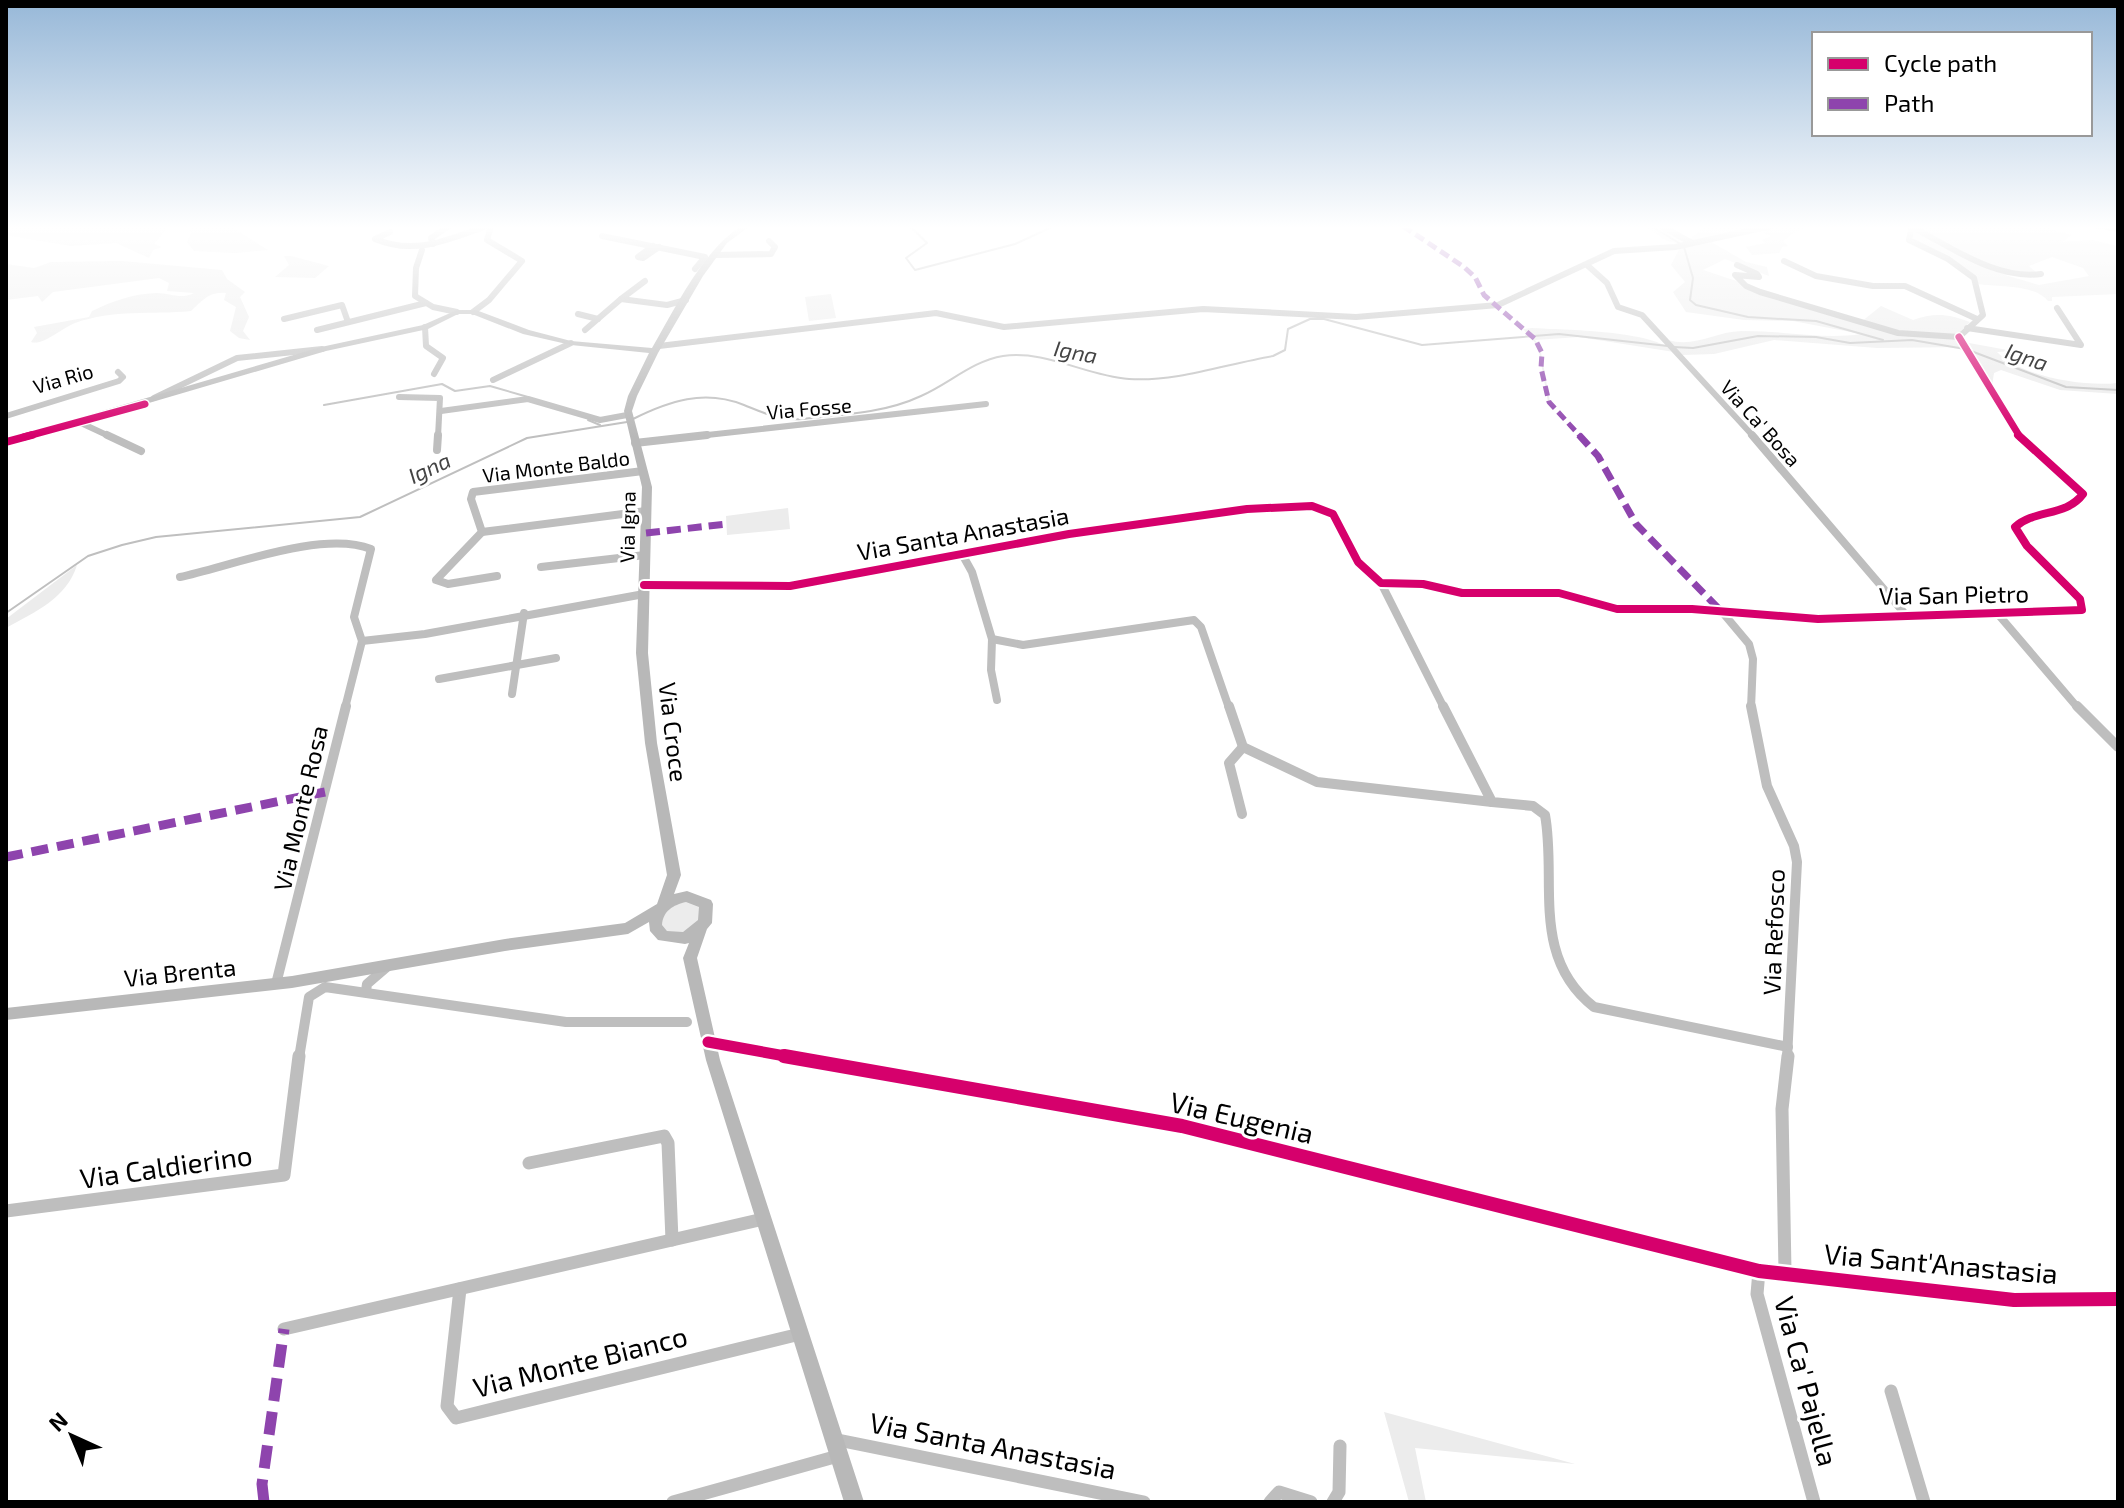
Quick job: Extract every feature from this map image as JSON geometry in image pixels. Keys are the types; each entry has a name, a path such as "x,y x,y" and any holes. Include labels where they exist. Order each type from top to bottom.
{"main road":[{"path":"629,420 630,398 683,296"},
{"path":"457,312 473,312 526,332 571,343 657,349"},
{"name":"Via Rio","path":"6,442 81,423 324,349 425,327 457,312"},
{"name":"Via Igna","path":"629,420 643,471 646,511 644,590"},
{"name":"Via Croce","path":"644,590 642,653 648,713 674,875 654,922 666,938"},
{"path":"674,875 708,910 690,958 708,1042 726,1108 854,1502"},
{"path":"661,907 678,897 694,897"},
{"name":"Via Brenta","path":"6,1014 276,984 628,928 661,907"},
{"name":"Via Brenta","path":"628,928 666,938"},
{"path":"666,938 685,938 700,930"},
{"path":"666,938 690,958"}],"street":[{"path":"416,296 426,303 457,312"},
{"path":"473,312 492,296"},
{"path":"585,330 625,296"},
{"path":"657,349 936,313 1004,327 1203,309 1365,317 1498,305 1517,296"},
{"name":"Via Ca' Bosa","path":"1615,296 1618,307 1642,315 1672,347 1906,615"},
{"path":"1775,296 1898,333 1959,337 1983,311 1979,296"},
{"path":"1928,296 1977,319"},
{"path":"621,299 676,306"},
{"path":"317,330 426,303"},
{"path":"284,319 342,305 348,322"},
{"path":"1967,328 2081,345 2057,308"},
{"path":"578,314 598,319"},
{"path":"425,327 426,346 443,357 434,374"},
{"name":"Via San Pietro","path":"1723,613 1818,619 2082,610 2080,599 2027,546 2015,527 2022,520 2078,501 2083,494 2017,434 1959,337"},
{"path":"493,380 543,359 571,343"},
{"name":"Via Rio","path":"145,404 232,359 324,349"},
{"name":"Via Rio","path":"6,416 119,381 123,377 118,372"},
{"path":"399,397 439,397 441,411 437,450"},
{"path":"441,411 528,399 600,420 629,420"},
{"name":"Via Fosse","path":"635,443 986,404"},
{"path":"81,423 141,451"},
{"name":"Via Monte Baldo","path":"482,532 471,499 473,492 643,471"},
{"path":"1285,495 1288,506"},
{"name":"Via Santa Anastasia","path":"644,590 790,586 1097,529 1288,506 1312,506 1333,514 1358,562 1381,583"},
{"path":"497,576 448,584 436,580 482,532 646,511"},
{"name":"Via Monte Rosa","path":"180,577 315,546 364,544 369,547 371,556 354,617 362,641 276,984"},
{"path":"962,554 972,572 992,639 991,670 997,700"},
{"path":"541,567 645,555"},
{"path":"1492,802 1381,583 1423,584 1477,594 1559,593 1617,609 1692,609 1723,613"},
{"path":"362,641 481,624 644,590"},
{"path":"512,694 524,613"},
{"name":"Via Refosco","path":"1723,613 1749,644 1753,659 1749,690 1753,729 1767,786 1794,846 1798,888 1791,943 1788,1047 1782,1109 1785,1271"},
{"path":"1997,613 2082,712 2118,747"},
{"path":"992,639 1023,645 1194,620 1201,627 1243,747 1278,767 1317,782 1533,806 1545,815 1546,887 1557,945 1572,989 1586,1003 1788,1047"},
{"path":"439,679 556,658"},
{"path":"1242,814 1229,763 1243,747"},
{"path":"367,988 388,966"},
{"path":"359,970 367,988"},
{"name":"Via Caldierino","path":"6,1211 284,1175 294,1079 309,997 331,987 367,988"},
{"path":"367,988 566,1022 687,1022"},
{"name":"Via Eugenia","path":"708,1042 1182,1126 1759,1271"},
{"path":"529,1163 664,1136 668,1143 672,1240"},
{"path":"284,1329 763,1219"},
{"name":"Via Sant'Anastasia","path":"1759,1271 1785,1271 1875,1287 2014,1300 2118,1299"},
{"name":"Via Ca' Pajella","path":"1759,1271 1757,1294 1814,1502"},
{"name":"Via Monte Bianco","path":"460,1289 447,1406 456,1418 800,1334"},
{"path":"1891,1391 1924,1502"},
{"path":"1333,1502 1339,1492 1340,1446"},
{"path":"673,1502 836,1448"},
{"name":"Via Santa Anastasia","path":"836,1448 1144,1502"},
{"path":"1270,1502 1279,1492 1311,1502"}],"shaded area":[{"path":"6,296 35,296 6,300"},
{"path":"210,296 191,311 104,316 75,323 47,339 31,342 37,333 34,327 89,317 92,311 123,299"},
{"path":"225,296 241,296 249,317 243,331 250,340 239,338 230,331 236,307 224,300"},
{"path":"831,296 836,318 809,321 805,297"},
{"path":"1676,296 1783,296 1861,322 1881,306 1913,320 1935,315 1970,322 1961,331 1966,347 1877,348 1774,340 1714,354 1682,355 1668,340 1696,341 1741,331 1832,336 1861,334 1793,321 1744,320 1686,312"},
{"path":"1523,329 1628,335 1648,339 1674,352 1579,337 1535,340 1540,347 1548,402 1538,346"},
{"path":"1969,343 2013,351 1997,352 2008,361 2037,374 2071,382 2118,383 2118,394 2060,390 2001,370 1994,373 1992,386"},
{"path":"788,508 790,529 727,535 726,516"},
{"path":"77,565 66,587 58,595 39,610 6,628 6,619"},
{"path":"687,901 699,906 702,917 691,931 671,934 662,927 661,919 672,905"},
{"path":"1384,1412 1575,1464 1415,1448 1426,1502 1409,1502"}],"waterway":[{"path":"1690,296 1696,305 1748,317 1816,321 1883,340"},
{"name":"Igna","path":"633,419 673,402 701,398 729,400 786,419 863,412 907,402 981,363 1003,356 1051,360 1113,377 1165,378 1273,356 1285,350 1288,329 1310,319 1324,319 1422,345 1559,334 1668,346"},
{"name":"Igna","path":"1674,347 1693,348 1758,336 1816,337 1850,343 1912,340 1965,349"},
{"name":"Igna","path":"1971,351 2066,387 2118,390"},
{"path":"324,405 442,384 455,391 490,386 528,397"},
{"path":"588,420 600,425"},
{"name":"Igna","path":"6,613 88,556 122,545 156,537 360,517 527,438 627,422"}],"marked path":[{"path":"1486,296 1535,339 1542,353 1541,368 1549,402 1598,456 1636,524 1722,612"},
{"path":"646,533 727,524"},
{"path":"6,857 325,792"},
{"path":"264,1502 262,1484 284,1329"}],"cycle path":[{"path":"644,585 790,586 1069,534 1247,509 1312,506 1333,514 1358,562 1381,583 1423,584 1462,593 1559,593 1617,609 1692,609 1818,619 2082,610 2080,599 2027,546 2015,527 2030,517 2069,507 2083,494 2017,434 1959,337"},
{"path":"6,442 145,404"},
{"path":"708,1042 1182,1126 1759,1271 2014,1300 2118,1299"}]}
